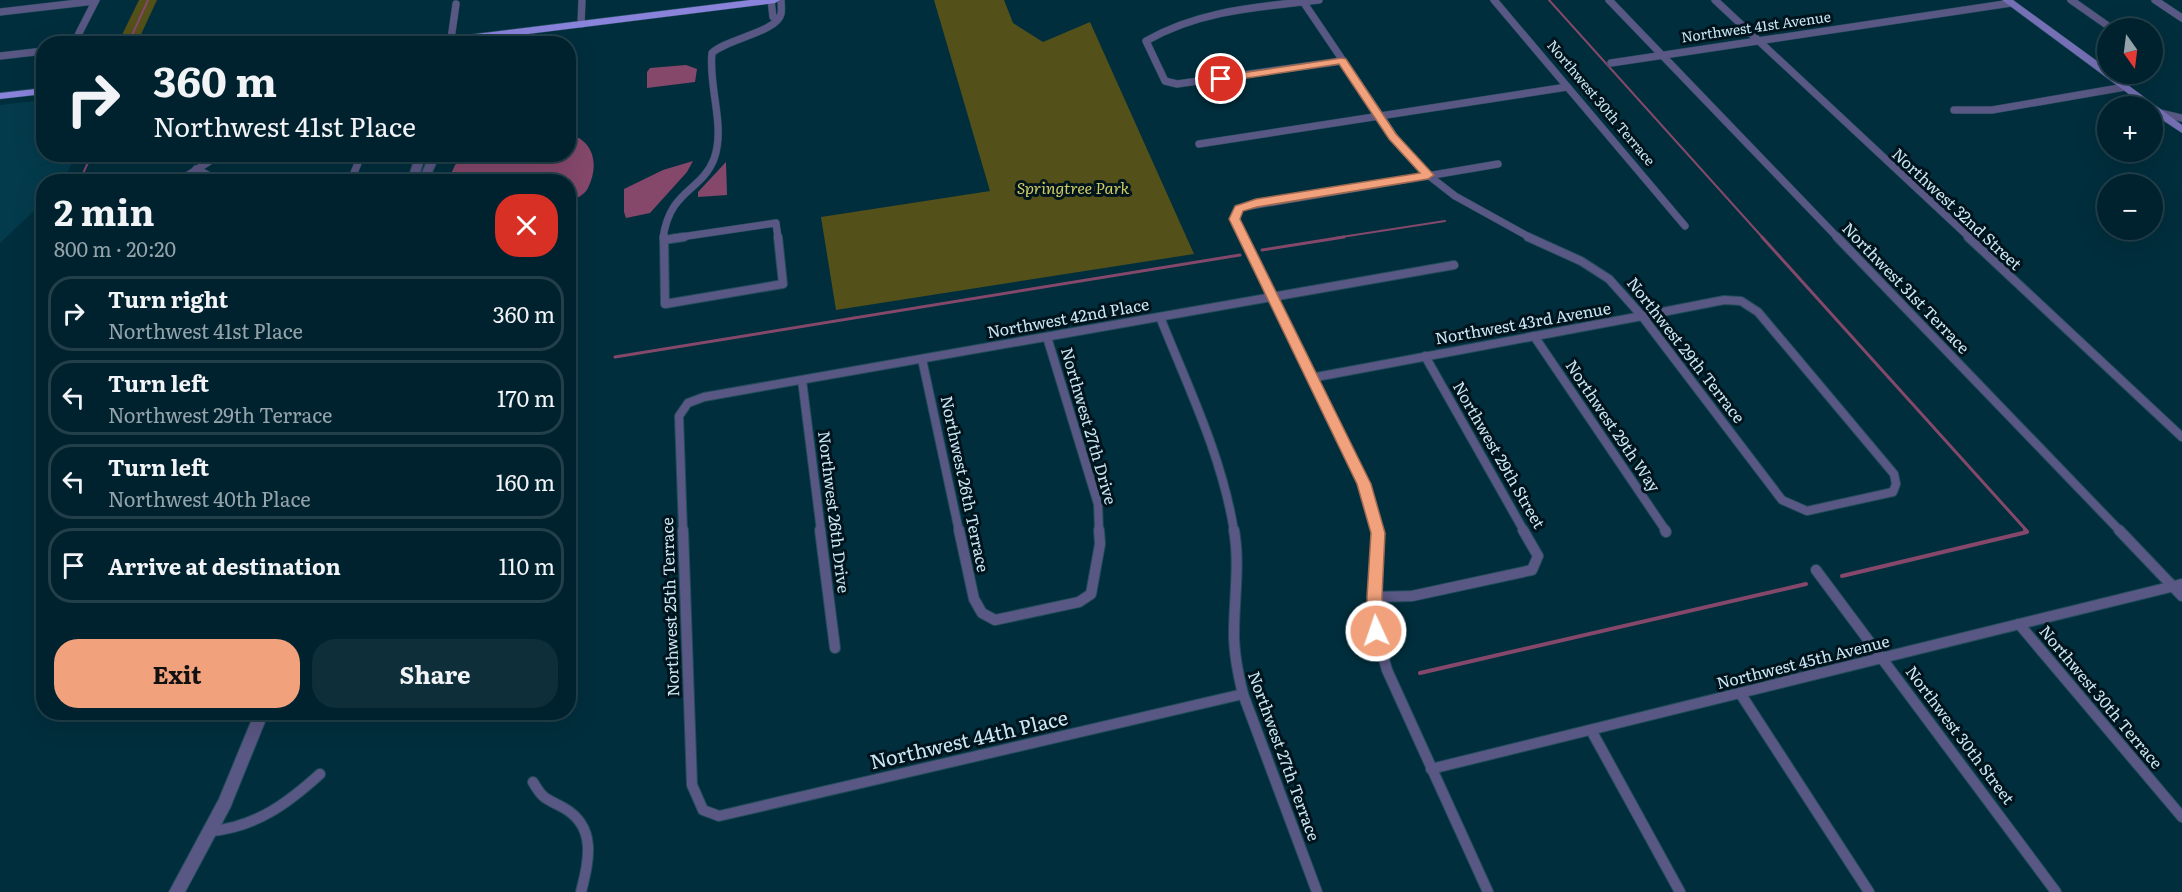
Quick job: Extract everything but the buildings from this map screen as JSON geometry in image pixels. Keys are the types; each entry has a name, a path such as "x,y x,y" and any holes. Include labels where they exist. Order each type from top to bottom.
{"main road":[{"path":"494,36 772,0"},
{"path":"2009,2 2137,96"},
{"path":"0,96 36,91"},
{"path":"2163,116 2182,130"}],"street":[{"path":"581,24 582,0"},
{"path":"772,0 773,16 777,19"},
{"path":"664,240 777,223 783,284 665,304 664,240 664,225 674,203 715,158 718,142 712,53 729,42 774,25 781,16 781,0"},
{"path":"1318,0 1192,19 1171,26 1146,41 1165,81 1178,84 1199,83 1342,61"},
{"name":"Northwest 30th Terrace","path":"1494,0 1685,226"},
{"name":"Northwest 31st Terrace","path":"1609,0 2177,585 2182,596"},
{"name":"Northwest 32nd Street","path":"1716,0 2182,437"},
{"path":"2071,0 2097,18"},
{"path":"2155,0 2182,18"},
{"path":"0,12 95,1"},
{"path":"78,36 95,1"},
{"name":"Northwest 29th Terrace","path":"1303,1 1378,116 1402,148 1428,175 1455,196 1510,229 1581,261 1609,279 1642,316 1782,500 1807,511"},
{"name":"Northwest 41st Avenue","path":"1611,63 2009,2"},
{"path":"451,36 456,4"},
{"path":"0,56 36,52"},
{"path":"1199,144 1567,87"},
{"path":"1954,110 1992,110 2125,87"},
{"path":"2163,112 2182,118"},
{"path":"189,174 208,162"},
{"path":"1488,892 1387,670 1376,631 1374,597 1378,533 1364,484 1234,219 1239,208 1498,164"},
{"path":"196,169 206,174"},
{"name":"Northwest 42nd Place","path":"688,403 704,397 1454,265"},
{"name":"Northwest 43rd Avenue","path":"1311,378 1724,300 1741,301 1758,312 1894,474 1896,484 1893,492 1807,511"},
{"name":"Northwest 27th Terrace","path":"1160,317 1213,448 1228,494 1235,536 1236,666 1243,694 1317,892"},
{"name":"Northwest 29th Way","path":"1534,336 1666,532"},
{"name":"Northwest 27th Drive","path":"982,613 995,620 1078,602 1091,594 1100,544 1101,523 1098,504 1047,337"},
{"name":"Northwest 29th Street","path":"1374,597 1412,596 1532,570 1538,556 1425,356"},
{"name":"Northwest 26th Terrace","path":"922,359 974,599 982,613"},
{"name":"Northwest 26th Drive","path":"802,380 836,648"},
{"name":"Northwest 25th Terrace","path":"688,403 679,416 686,646 692,785 703,810"},
{"name":"Northwest 30th Street","path":"1816,570 2056,892"},
{"name":"Northwest 45th Avenue","path":"1431,769 2177,585"},
{"name":"Northwest 30th Terrace","path":"2019,624 2182,817"},
{"path":"1740,693 1869,892"},
{"name":"Northwest 44th Place","path":"703,810 719,816 1243,694"},
{"path":"177,892 211,831 259,720"},
{"path":"1591,730 1680,892"},
{"path":"211,831 233,830 268,815 298,794 320,774"},
{"path":"533,782 543,800 573,812 585,826 590,842 589,863 580,892"}],"shaded area":[{"path":"686,65 697,69 695,82 647,88 647,72 650,68"},
{"path":"36,101 36,162 72,162 66,174 36,174 36,210 0,243 0,105"},
{"path":"576,136 589,148 594,163 587,190 576,199 576,174 451,174 455,165 460,162 576,162"},
{"path":"693,161 687,172 650,213 626,218 624,189 663,170"},
{"path":"726,162 727,195 698,197 698,192"}],"green space":[{"path":"139,0 157,0 140,36 121,36"},
{"name":"Springtree Park","path":"934,0 1004,0 1013,23 1043,42 1090,22 1194,254 836,310 821,217 990,191"}],"waterway":[{"path":"132,36 148,0"},
{"path":"1549,0 1763,238"},
{"path":"83,174 88,162"},
{"path":"1335,238 1445,221"},
{"path":"1262,250 1344,237"},
{"path":"1762,237 2027,531"},
{"path":"615,357 1240,255"},
{"path":"1842,576 2027,532 2025,530"},
{"path":"1420,673 1806,584"}],"route":[{"path":"1221,79 1342,61 1392,136 1428,175 1256,203 1239,208 1234,219 1364,484 1378,533 1374,597 1376,631"}]}
